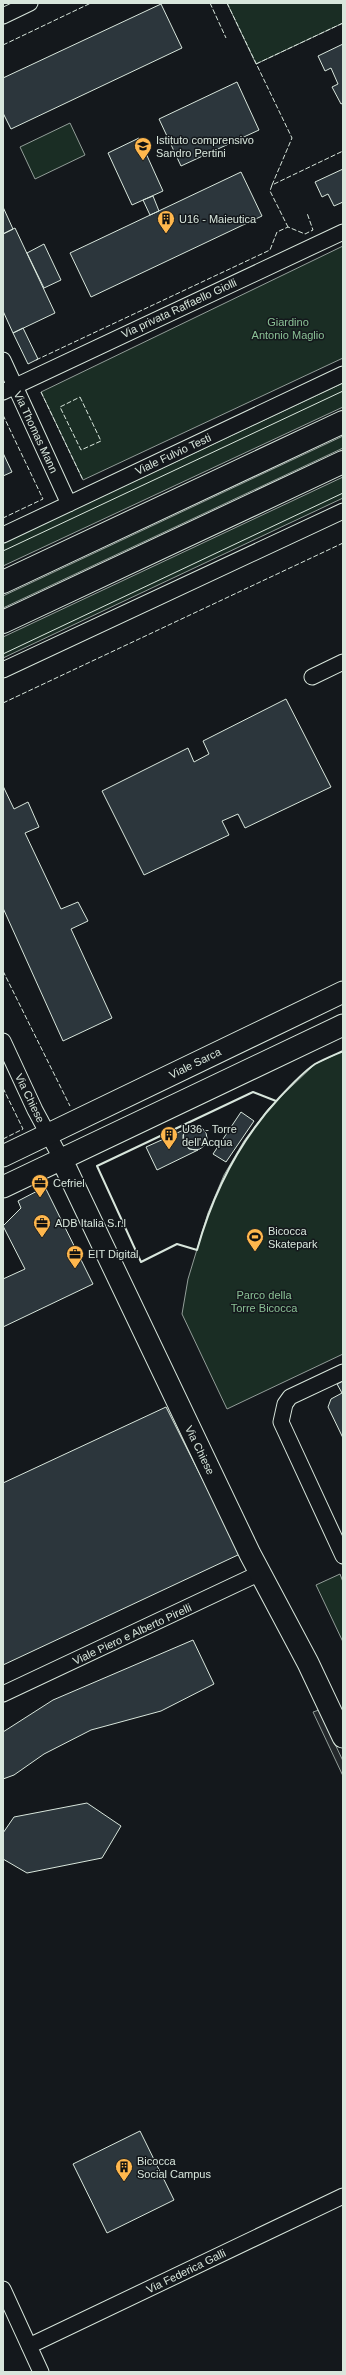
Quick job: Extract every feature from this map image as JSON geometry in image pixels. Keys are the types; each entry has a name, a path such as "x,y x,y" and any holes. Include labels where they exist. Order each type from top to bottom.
{"main road":[{"path":"3,582 343,422"},
{"path":"3,622 343,462"}],"street":[{"path":"3,16 30,3"},
{"name":"Via privata Raffaello Giolli","path":"9,389 343,232"},
{"name":"Via Thomas Mann","path":"3,360 9,389 69,504"},
{"name":"Viale Fulvio Testi","path":"3,536 343,374"},
{"path":"3,670 343,511"},
{"path":"312,677 343,662"},
{"name":"Viale Sarca","path":"3,1156 343,992"},
{"path":"3,1187 343,1025"},
{"name":"Via Chiese","path":"3,1041 48,1134"},
{"path":"48,1134 62,1160"},
{"name":"Via Chiese","path":"62,1160 260,1573 308,1663 343,1737"},
{"path":"343,1372 290,1396 285,1404 281,1422 343,1556"},
{"name":"Viale Piero e Alberto Pirelli","path":"3,1694 260,1573"},
{"name":"Via Federica Galli","path":"30,2346 343,2196"},
{"path":"3,2289 41,2372"}],"green space":[{"path":"227,3 343,3 343,23 256,64"},
{"path":"70,123 85,155 35,179 20,147"},
{"name":"Giardino Antonio Maglio","path":"343,246 343,358 83,480 41,392"},
{"path":"343,383 343,407 3,566 3,543"},
{"path":"343,436 343,448 3,608 3,596"},
{"path":"343,477 343,498 3,658 3,637"},
{"name":"Parco della Torre Bicocca","path":"343,1051 343,1354 227,1409 182,1314 188,1279 208,1213 224,1175 244,1141 269,1108 315,1064"},
{"path":"340,1574 343,1582 343,1642 316,1585"}],"shaded area":[{"path":"319,1710 343,1761 343,1776 313,1712"}],"building":[{"path":"161,4 182,48 11,129 3,113 3,78"},
{"path":"343,44 343,103 341,104 332,87 338,84 331,68 325,71 318,56"},
{"path":"237,82 259,130 181,166 159,119"},
{"path":"139,138 163,191 132,205 108,153"},
{"path":"343,169 343,202 334,206 328,194 322,197 315,182"},
{"name":"U16 - Maieutica","path":"241,172 262,216 91,297 70,253"},
{"path":"153,196 159,211 150,215 143,200"},
{"path":"3,207 13,229 3,234"},
{"path":"15,228 55,313 13,333 3,311 3,234"},
{"path":"44,244 61,280 44,288 27,253"},
{"path":"23,328 38,359 28,364 13,333"},
{"path":"3,453 12,472 3,476"},
{"path":"286,699 331,787 245,828 238,814 222,821 229,835 144,875 102,791 188,748 194,762 209,754 203,741"},
{"path":"3,786 14,809 28,802 39,827 25,833 61,909 78,902 88,921 71,929 112,1018 63,1041 3,908"},
{"path":"241,1112 254,1121 226,1162 213,1154"},
{"path":"190,1126 200,1126 207,1133 207,1143 200,1150 190,1150 183,1143 183,1133"},
{"name":"U36 - Torre dell'Acqua","path":"188,1128 183,1135 184,1143 189,1149 198,1150 157,1170 146,1147"},
{"path":"45,1187 93,1284 3,1327 3,1279 25,1269 3,1226 21,1208 18,1201"},
{"path":"343,1381 343,1438 328,1407 331,1399 342,1393 337,1384"},
{"path":"166,1407 240,1554 3,1665 3,1483"},
{"path":"193,1640 214,1684 161,1711 91,1730 44,1754 14,1775 3,1779 3,1732 53,1700"},
{"path":"87,1803 121,1826 102,1858 27,1873 3,1859 3,1833 14,1817"},
{"name":"Bicocca Social Campus","path":"140,2131 174,2200 107,2233 73,2164"}],"tram line":[{"path":"3,551 343,391"},
{"path":"3,654 343,493"}],"fence":[{"path":"3,45 91,3"},
{"path":"210,3 226,38"},
{"path":"227,3 292,138 272,185 343,151"},
{"path":"256,64 343,23"},
{"path":"272,185 270,191 288,227"},
{"path":"36,360 270,250 277,232 288,227 305,234 313,230 307,213"},
{"path":"41,392 83,480"},
{"path":"80,397 101,441 81,450 60,407 80,397"},
{"path":"3,415 43,499 3,518"},
{"path":"3,703 343,543"},
{"path":"3,971 70,1106"},
{"path":"3,1088 23,1129 3,1139"}],"wall":[{"path":"276,1101 253,1092 97,1166 141,1262 177,1244 197,1250 203,1229 219,1188 239,1150 251,1132 279,1098 305,1071 315,1064 343,1051"}],"place":[{"name":"Istituto comprensivo Sandro Pertini","path":"143,161"},
{"name":"U16 - Maieutica","path":"166,234"},
{"name":"U36 - Torre dell'Acqua","path":"169,1150"},
{"name":"Cefriel","path":"40,1198"},
{"name":"ADB Italia S.r.l","path":"42,1238"},
{"name":"Bicocca Skatepark","path":"255,1252"},
{"name":"EIT Digital","path":"75,1269"},
{"name":"Bicocca Social Campus","path":"124,2182"}]}
